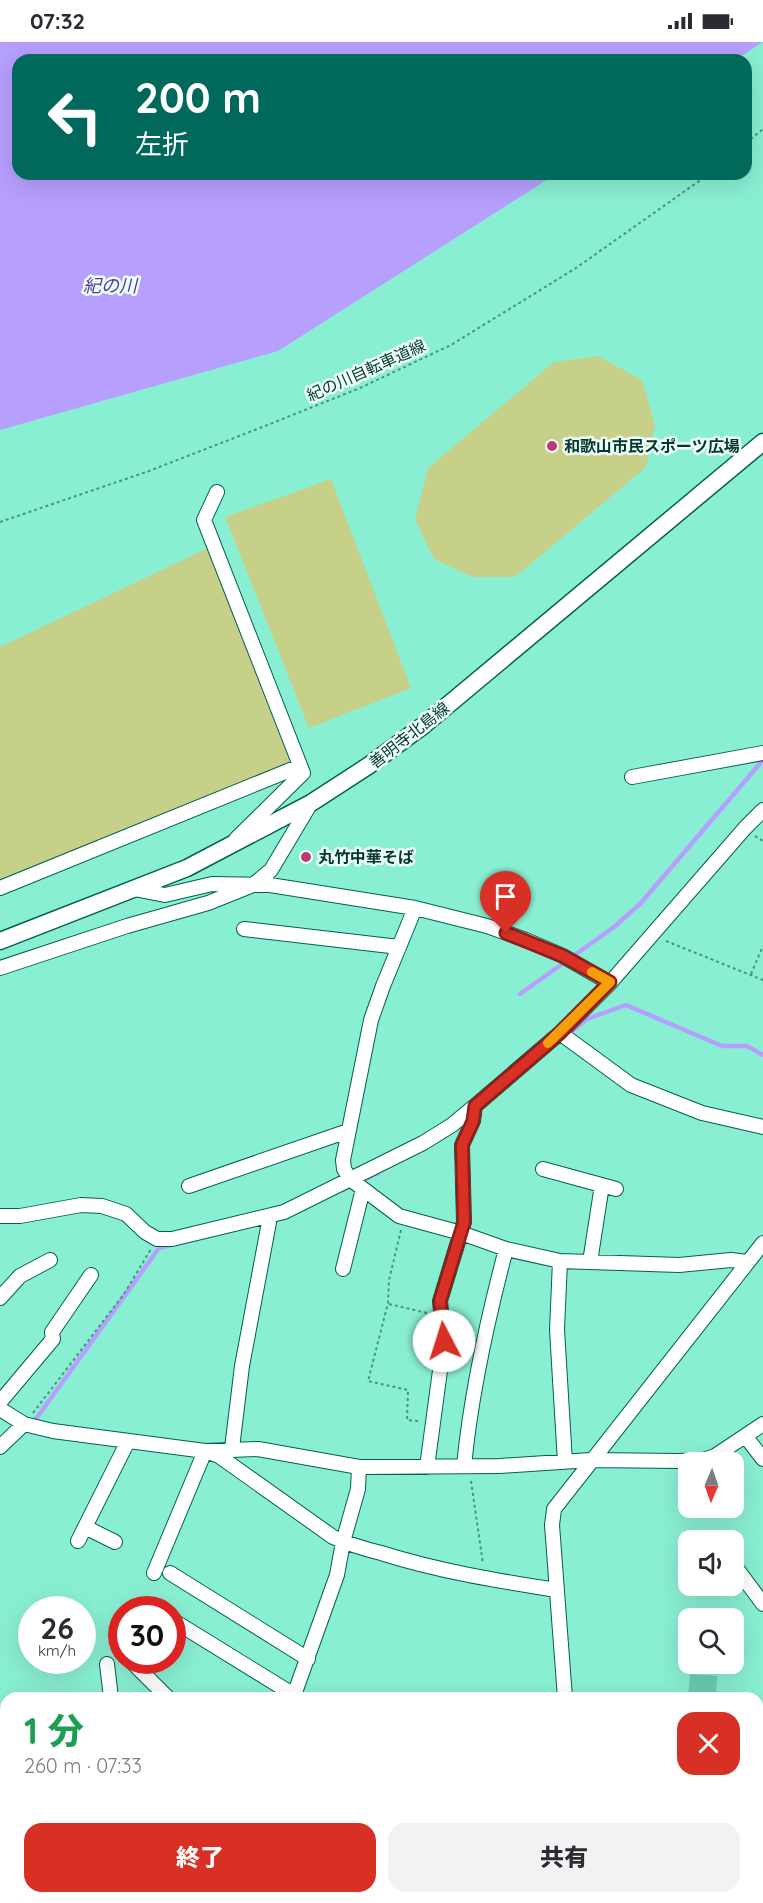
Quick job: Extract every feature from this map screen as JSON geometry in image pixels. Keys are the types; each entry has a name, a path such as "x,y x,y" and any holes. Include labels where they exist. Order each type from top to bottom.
{"main road":[{"name":"善明寺北島線","path":"0,941 187,868 311,803 368,766 424,725 763,442"}],"street":[{"path":"217,492 204,520 303,773 228,846"},
{"path":"632,777 763,753"},
{"path":"0,888 300,766"},
{"path":"0,968 127,926 208,903 253,885 271,870 311,803"},
{"path":"0,1216 81,1205 102,1206 126,1214 145,1232 157,1239 172,1239 270,1217 357,1184 474,1113 563,1035 763,810"},
{"path":"134,889 165,895 212,884 270,885 415,908 487,926 568,959 610,982"},
{"path":"415,908 371,1020 343,1160 344,1169 357,1184 399,1215 506,1249 560,1261 679,1265 730,1260 747,1262"},
{"path":"244,929 399,947"},
{"path":"563,1035 631,1085 702,1113 763,1127"},
{"path":"427,1467 444,1341 440,1301 464,1222 462,1145 474,1113"},
{"path":"189,1186 348,1131"},
{"path":"543,1169 616,1189"},
{"path":"343,1269 357,1184"},
{"path":"590,1262 602,1185"},
{"path":"232,1448 242,1366 270,1217"},
{"path":"565,1692 552,1525 554,1509 763,1243"},
{"path":"467,1466 468,1429 488,1317 506,1249"},
{"path":"0,1298 20,1276 50,1260"},
{"path":"560,1261 556,1329 565,1462"},
{"path":"0,1402 53,1339 52,1332 91,1275"},
{"path":"0,1409 28,1425 205,1451 219,1456 343,1542 404,1560 486,1579 557,1590"},
{"path":"205,1451 232,1448 283,1452 359,1467 467,1466 591,1460 703,1460 715,1456 763,1424"},
{"path":"0,1447 28,1425"},
{"path":"746,1437 763,1459"},
{"path":"78,1541 128,1441"},
{"path":"154,1573 205,1451"},
{"path":"295,1692 337,1575 343,1542 358,1490 359,1467"},
{"path":"85,1527 115,1542"},
{"path":"170,1573 308,1659"},
{"path":"744,1578 763,1604"},
{"path":"186,1629 285,1692"},
{"path":"107,1664 110,1692"},
{"path":"144,1674 162,1692"}],"path":[{"name":"紀の川自転車道線","path":"0,522 149,471 265,426 360,388 451,345 576,268 701,180"},
{"path":"652,935 763,980"},
{"path":"751,974 763,946"},
{"path":"405,1217 389,1280 388,1304 368,1381 408,1390 407,1420 433,1423"},
{"path":"28,1425 123,1294 157,1239"},
{"path":"388,1304 441,1317"},
{"path":"467,1466 486,1579"}],"green space":[{"name":"和歌山市民スポーツ広場","path":"598,356 642,380 655,425 646,467 515,577 473,577 434,559 415,519 428,468 554,362"},
{"path":"331,479 411,688 309,728 225,517"},
{"path":"208,548 294,764 0,879 0,647"}],"water":[{"name":"紀の川","path":"0,42 763,42 744,54 12,54 12,180 547,180 278,351 0,430"}],"building":[{"path":"690,1674 717,1676 716,1692 688,1692"}],"waterway":[{"path":"520,994 614,927 640,904 763,760"},
{"path":"566,1036 587,1019 626,1005 722,1046 747,1046 763,1055"},
{"path":"343,1190 378,1173"},
{"path":"33,1423 159,1248 171,1245"}],"slow traffic":[{"path":"548,1043 610,982 592,972"}],"place":[{"name":"和歌山市民スポーツ広場","path":"552,446"},
{"name":"丸竹中華そば","path":"306,857"}],"route":[{"path":"444,1341 440,1301 464,1222 462,1145 473,1121 475,1106 560,1033 610,982 563,956 506,933"}]}
